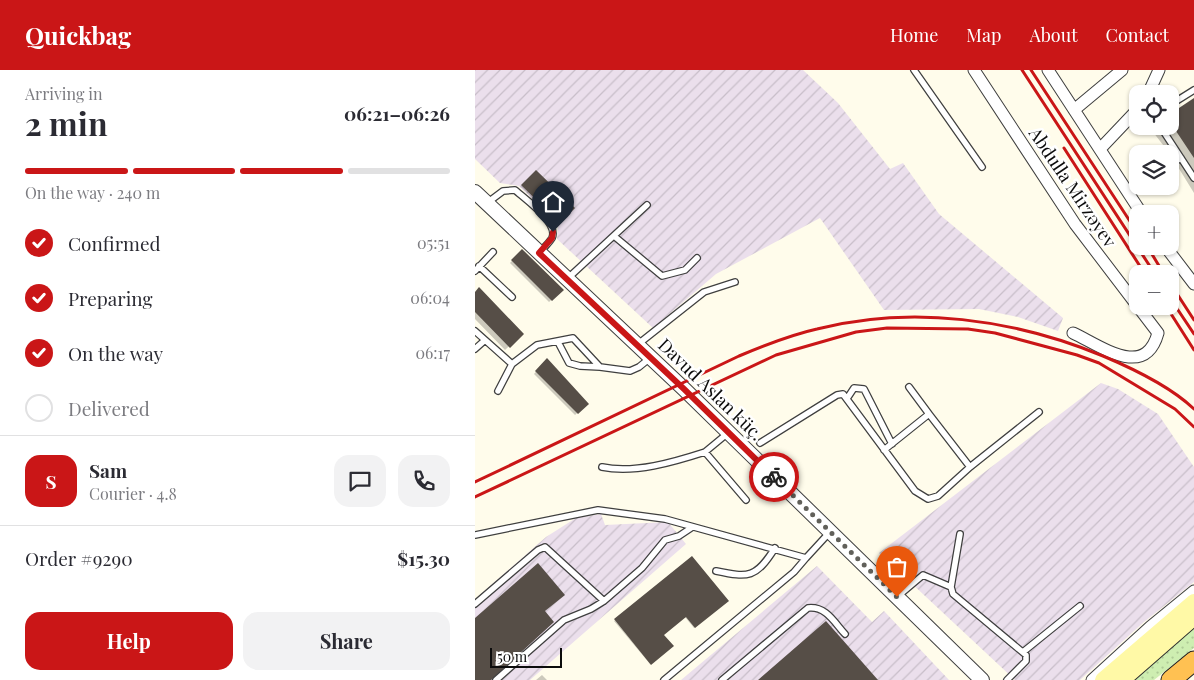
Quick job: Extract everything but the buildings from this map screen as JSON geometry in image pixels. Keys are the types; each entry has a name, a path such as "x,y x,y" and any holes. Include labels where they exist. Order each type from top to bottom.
{"highway":[{"path":"1171,680 1194,661"}],"main road":[{"path":"1103,680 1194,602"},
{"path":"1122,680 1194,617"}],"street":[{"name":"Abdulla Mirzəyev","path":"974,70 1075,224 1158,333 1155,344 1138,359 1125,358 1073,332"},
{"path":"1048,70 1136,205"},
{"path":"1074,110 1122,70"},
{"path":"1152,85 1159,70"},
{"path":"1100,149 1129,118"},
{"name":"Davud Aslan küç.","path":"475,192 728,432 982,680"},
{"path":"1172,255 1194,284"},
{"path":"1091,680 1194,590"}],"lane":[{"path":"914,70 982,167"},
{"path":"1179,100 1194,90"},
{"path":"1165,135 1194,178"},
{"path":"487,203 503,191 515,190 549,222 553,232 552,238 539,253"},
{"path":"567,280 647,205"},
{"path":"614,236 662,276 685,270 697,258"},
{"path":"493,252 477,268 512,297"},
{"path":"637,345 704,292 735,282"},
{"path":"475,331 512,364"},
{"path":"498,391 512,364 537,344 543,342 557,342 570,338 576,339 600,367"},
{"path":"475,349 484,341"},
{"path":"557,342 569,363 580,366 630,371 639,367 650,358"},
{"path":"909,387 970,467"},
{"path":"848,397 854,388 863,389 892,444"},
{"path":"760,443 837,395 843,394 848,397 883,450 915,491 925,499 938,496 970,467 1039,412"},
{"path":"883,450 929,414"},
{"path":"601,467 616,469 644,467 705,452 728,432"},
{"path":"705,452 746,500"},
{"path":"475,535 599,510 653,517 775,548 806,558"},
{"path":"496,680 564,620 591,609 604,601 642,568 665,540 679,536 691,528"},
{"path":"664,680 794,572 829,532"},
{"path":"951,587 960,534"},
{"path":"475,604 538,550 545,547 604,601"},
{"path":"716,571 742,577 748,575 764,565 775,548"},
{"path":"897,597 923,575 951,587 959,600 1023,652 1025,661 1007,680"},
{"path":"1023,652 1080,606"},
{"path":"722,680 794,617 808,608 816,607 824,610 845,634"}],"shaded area":[{"path":"475,70 803,70 838,103 890,169 903,163 939,214 1063,318 1058,331 1018,317 979,309 884,310 820,218 716,274 653,328 557,239 558,224 519,186 500,183 475,159"},
{"path":"1101,383 1118,389 1158,414 1194,467 1194,582 1144,622 1080,680 1015,680 879,553"},
{"path":"601,514 605,525 668,522 686,544 530,680 475,680 475,599 546,537 576,518"},
{"path":"817,566 872,622 884,611 949,680 681,680"}],"green space":[{"path":"1194,627 1194,648 1154,680 1135,680"}],"railway":[{"path":"1022,70 1149,265"},
{"path":"1031,70 1129,220"},
{"path":"1064,148 1139,265"},
{"path":"1152,255 1159,265"},
{"path":"1179,297 1194,320"},
{"path":"1179,312 1194,334"},
{"path":"1172,315 1194,350"},
{"path":"475,482 758,348 787,337 817,329 889,318 926,317 962,320 998,325 1069,343 1139,372 1174,393 1194,409"},
{"path":"475,497 776,355 856,332 887,328 968,329 995,333 1077,355 1099,363 1175,409 1194,427"}],"way so far":[{"path":"774,477 897,597"}],"route":[{"path":"553,232 552,238 539,253 684,389 774,477"}]}
